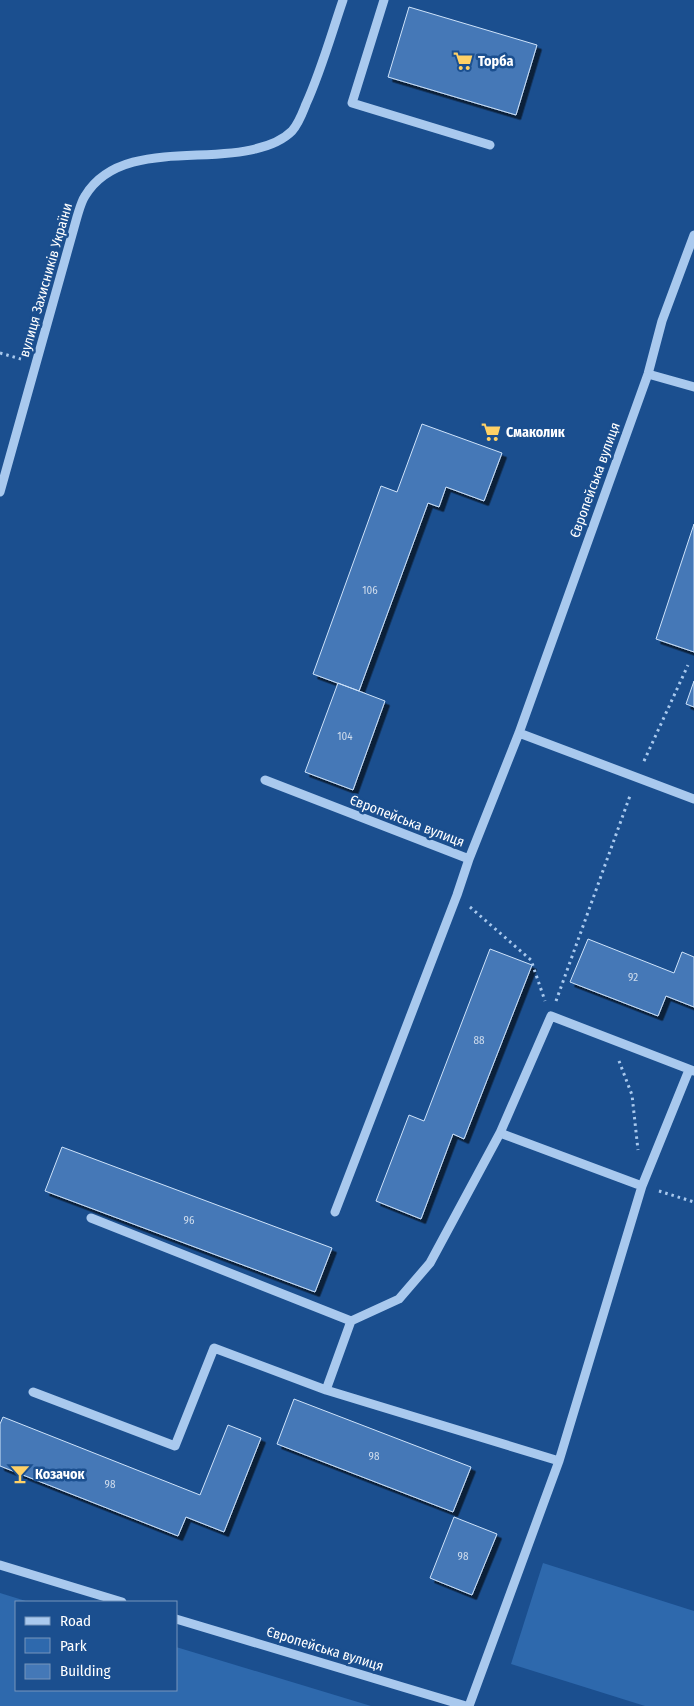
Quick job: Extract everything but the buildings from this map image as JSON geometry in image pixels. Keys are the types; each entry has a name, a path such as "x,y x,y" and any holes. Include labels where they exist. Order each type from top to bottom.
{"street":[{"name":"вулиця Захисників України","path":"0,492 77,218 85,197 97,182 109,172 126,164 145,159 243,152 263,147 286,136 298,123 309,98 343,0"},
{"path":"384,0 352,103 490,145"},
{"name":"Європейська вулиця","path":"265,780 469,860 519,734 648,374 662,322 694,235"},
{"path":"648,374 694,387"},
{"path":"519,734 694,799"},
{"path":"335,1212 457,896 469,860"},
{"path":"91,1218 351,1320 399,1299 430,1264 500,1133 550,1016 692,1070 642,1186 559,1461 467,1706"},
{"path":"500,1133 642,1186"},
{"path":"326,1390 351,1320"},
{"path":"33,1392 175,1446 214,1348 326,1390 559,1461"},
{"path":"0,1565 119,1601"},
{"name":"Європейська вулиця","path":"178,1620 467,1706"}],"path":[{"path":"0,353 25,360"},
{"path":"550,1016 636,778 688,665"},
{"path":"457,896 531,960 550,1016"},
{"path":"611,1039 632,1095 642,1186 694,1202"}],"green space":[{"path":"543,1563 694,1611 694,1706 645,1706 511,1664"},
{"path":"0,1593 26,1601 15,1601 15,1691 178,1691 178,1648 371,1706 0,1706"}],"place":[{"name":"Торба","path":"463,61"},
{"name":"Смаколик","path":"491,432"},
{"name":"Козачок","path":"20,1474"}]}
